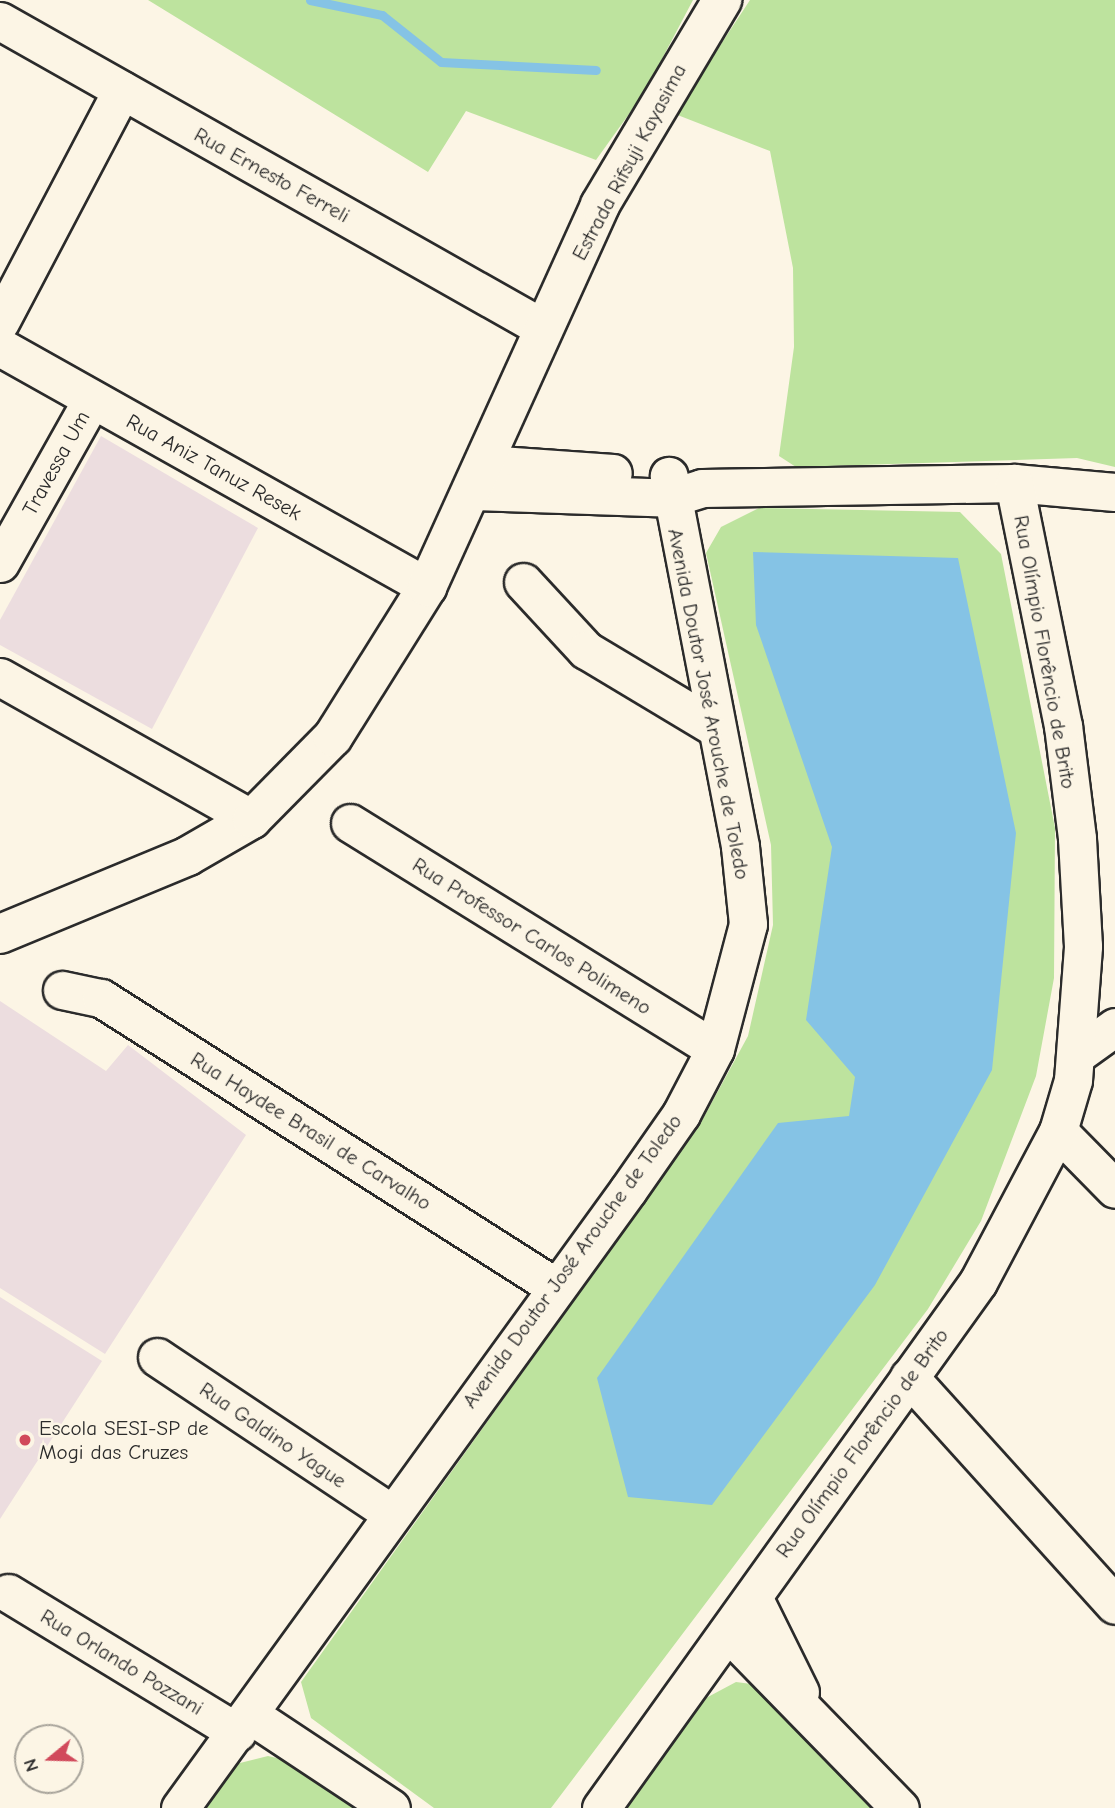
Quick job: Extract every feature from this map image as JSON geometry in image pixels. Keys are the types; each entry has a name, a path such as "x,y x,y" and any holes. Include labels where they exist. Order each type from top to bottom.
{"main road":[{"name":"Estrada Rifsuji Kayasima","path":"0,934 188,856 252,819 333,737 427,587 480,478 543,328 600,205 722,0"}],"street":[{"name":"Rua Ernesto Ferreli","path":"0,21 543,328"},
{"path":"0,322 122,90"},
{"name":"Rua Aniz Tanuz Resek","path":"0,347 427,587"},
{"name":"Travessa Um","path":"0,563 92,399"},
{"path":"480,478 680,487 1014,483 1115,492"},
{"name":"Rua Olímpio Florêncio de Brito","path":"601,1808 978,1282 1058,1131 1099,951 1063,726 1014,483"},
{"name":"Avenida Doutor José Arouche de Toledo","path":"180,1808 243,1723 389,1512 681,1114 715,1049 747,924 740,846 713,726 680,487"},
{"path":"523,582 586,650 713,726"},
{"path":"0,677 252,819"},
{"name":"Rua Professor Carlos Polimeno","path":"350,823 715,1049"},
{"name":"Rua Haydee Brasil de Carvalho","path":"62,990 101,998 554,1286"},
{"path":"1076,1055 1115,1027"},
{"path":"1058,1131 1115,1189"},
{"name":"Rua Galdino Yague","path":"156,1357 389,1512"},
{"path":"909,1377 1115,1605"},
{"name":"Rua Orlando Pozzani","path":"8,1593 391,1808"},
{"path":"753,1597 814,1721"},
{"path":"728,1632 900,1808"}],"shaded area":[{"path":"101,436 258,528 152,729 0,645 0,620"},
{"path":"0,1001 106,1071 128,1045 246,1135 105,1354 0,1288"},
{"name":"Escola SESI-SP de Mogi das Cruzes","path":"0,1297 102,1361 0,1519"}],"green space":[{"path":"148,0 693,0 644,93 596,160 466,111 428,172"},
{"path":"750,0 1115,0 1115,467 1077,458 796,467 779,456 794,347 793,268 770,151 675,114"},
{"path":"759,508 960,512 1001,554 1055,828 1054,978 1036,1076 981,1221 928,1309 551,1808 434,1808 311,1718 301,1682 699,1126 748,1036 773,925 771,845 706,553 721,527"},
{"path":"736,1682 759,1685 879,1808 627,1808 706,1698"},
{"path":"268,1756 290,1761 358,1808 205,1808 236,1764"}],"water":[{"path":"753,552 958,558 1016,833 992,1070 875,1285 712,1505 628,1497 597,1378 778,1123 849,1116 855,1077 806,1020 832,847 756,625"}],"waterway":[{"path":"310,0 382,15 441,62 596,70"}],"place":[{"name":"Escola SESI-SP de Mogi das Cruzes","path":"25,1440"}]}
